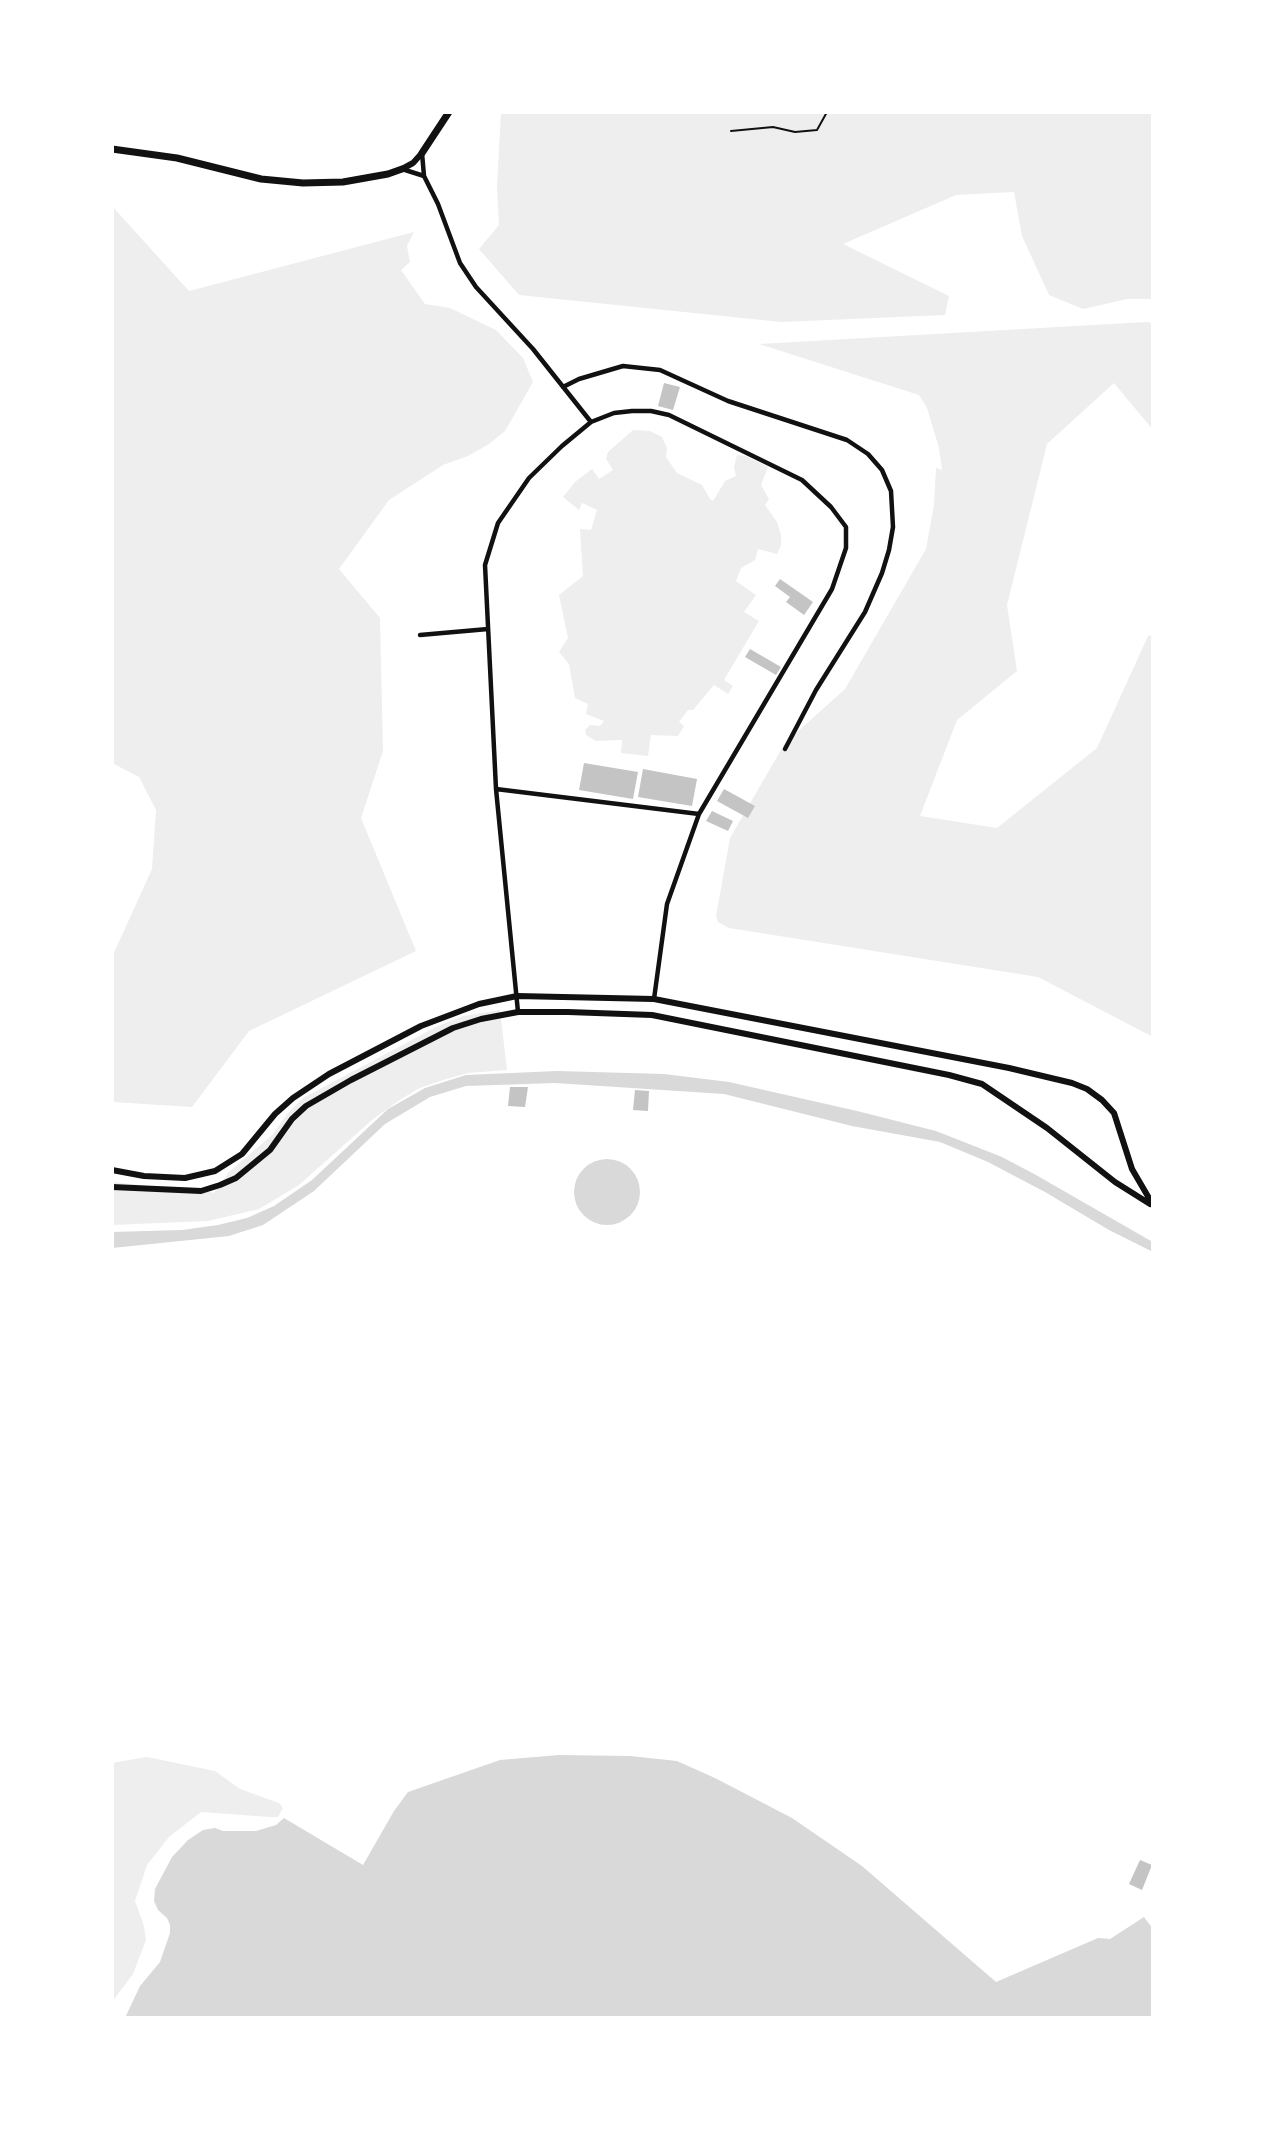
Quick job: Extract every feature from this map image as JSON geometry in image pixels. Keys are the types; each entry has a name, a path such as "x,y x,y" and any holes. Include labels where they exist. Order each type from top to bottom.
{"main road":[{"path":"112,149 177,158 261,179 344,182 388,174 413,163 449,112"},
{"path":"112,1170 144,1176 185,1178 215,1171 242,1154 293,1097 344,1066 447,1016 495,999 517,996 653,999 1009,1068 1087,1089 1114,1113 1132,1169 1153,1205"},
{"path":"112,1187 201,1191 220,1185 236,1178 270,1150 306,1106 453,1028 518,1012 652,1015 982,1084 1047,1128 1115,1182 1153,1205"},
{"path":"838,1053 841,1037"},
{"path":"344,1066 351,1080"},
{"path":"215,1171 220,1185"}],"street":[{"path":"422,153 424,176 438,204 460,263 476,287 533,349 591,422"},
{"path":"402,169 424,176"},
{"path":"563,387 579,379 623,366 660,370 728,401 847,440 868,454 881,470 891,491 892,527 882,573 865,612 817,690 785,749"},
{"path":"518,1012 496,789 485,565 498,523 529,478 591,422 632,411 669,415 802,480 831,507 846,527 846,548 832,589 699,814 667,904 653,999"},
{"path":"420,635 488,629"},
{"path":"496,789 699,814"}],"path":[{"path":"731,131 773,127 795,132 817,130 827,112"}],"shaded area":[{"path":"501,112 1153,112 1153,299 1127,299 1083,309 1049,295 1022,236 1014,192 956,195 843,244 949,296 945,315 781,322 519,295 479,249 499,225 497,187"},
{"path":"112,206 189,291 414,232 407,246 410,262 401,270 425,304 450,308 496,330 523,358 533,382 505,431 489,444 468,456 443,465 389,500 339,569 380,618 383,751 361,818 416,951 249,1031 192,1107 112,1102 112,957 152,869 156,810 139,777 112,763"},
{"path":"1153,323 1153,430 1114,383 1047,444 1007,605 1017,671 957,720 920,816 997,828 1097,748 1148,636 1153,635 1153,1037 1038,977 729,928 718,922 716,916 730,838 785,743 845,689 926,549 934,505 936,468 942,470 939,448 927,408 919,395 759,344"},
{"path":"633,430 650,431 662,437 667,448 666,457 677,473 702,485 713,501 725,481 736,476 734,467 737,455 746,456 768,467 761,485 769,499 765,505 777,522 781,535 777,554 758,549 755,560 741,568 736,581 756,595 744,612 759,621 724,680 733,686 728,694 714,685 679,722 684,726 678,736 651,735 648,756 621,753 622,740 596,741 586,735 585,730 590,725 600,726 604,721 586,714 588,704 575,698 569,664 559,652 568,638 559,595 583,576 580,529 591,530 597,510 582,503 579,510 563,497 575,482 592,469 599,479 613,470 606,459 608,452"},
{"path":"500,1010 507,1070 468,1073 420,1088 372,1120 299,1185 259,1209 208,1221 112,1225 112,1182 178,1189 195,1188 214,1193 229,1172 272,1135 303,1098 436,1027 463,1016"},
{"path":"557,1071 664,1074 729,1082 936,1131 1002,1157 1036,1175 1151,1241 1153,1252 988,1162 940,1142 852,1126 724,1094 555,1083 466,1086 430,1097 385,1124 314,1191 263,1225 229,1236 112,1248 112,1232 182,1230 218,1225 247,1218 274,1206 312,1180 388,1109 425,1088 466,1075"},
{"path":"607,1159 620,1162 630,1169 637,1179 640,1192 637,1205 630,1215 620,1222 607,1225 594,1222 584,1215 577,1205 574,1192 577,1179 584,1169 594,1162"},
{"path":"559,1755 630,1756 677,1761 715,1778 792,1818 862,1866 996,1982 1098,1938 1110,1939 1144,1917 1153,1929 1153,2018 125,2018 140,1986 160,1962 170,1933 167,1918 158,1910 154,1901 155,1889 172,1857 188,1840 203,1830 215,1828 223,1831 256,1831 276,1825 284,1818 363,1865 408,1792 500,1760"},
{"path":"147,1757 215,1771 240,1789 279,1803 283,1808 278,1817 201,1812 169,1837 147,1865 135,1901 146,1940 133,1974 112,2002 112,1763"}],"building":[{"path":"664,383 680,387 673,410 658,406"},
{"path":"780,579 813,602 804,615 786,602 790,597 775,586"},
{"path":"750,649 781,667 776,675 745,657"},
{"path":"584,763 638,772 633,799 579,790"},
{"path":"643,769 697,779 692,806 638,797"},
{"path":"724,789 755,806 748,818 717,801"},
{"path":"712,811 733,821 728,831 706,821"},
{"path":"510,1087 528,1087 525,1107 508,1106"},
{"path":"635,1090 649,1091 648,1111 633,1110"},
{"path":"1140,1860 1152,1865 1142,1890 1129,1884"}]}
